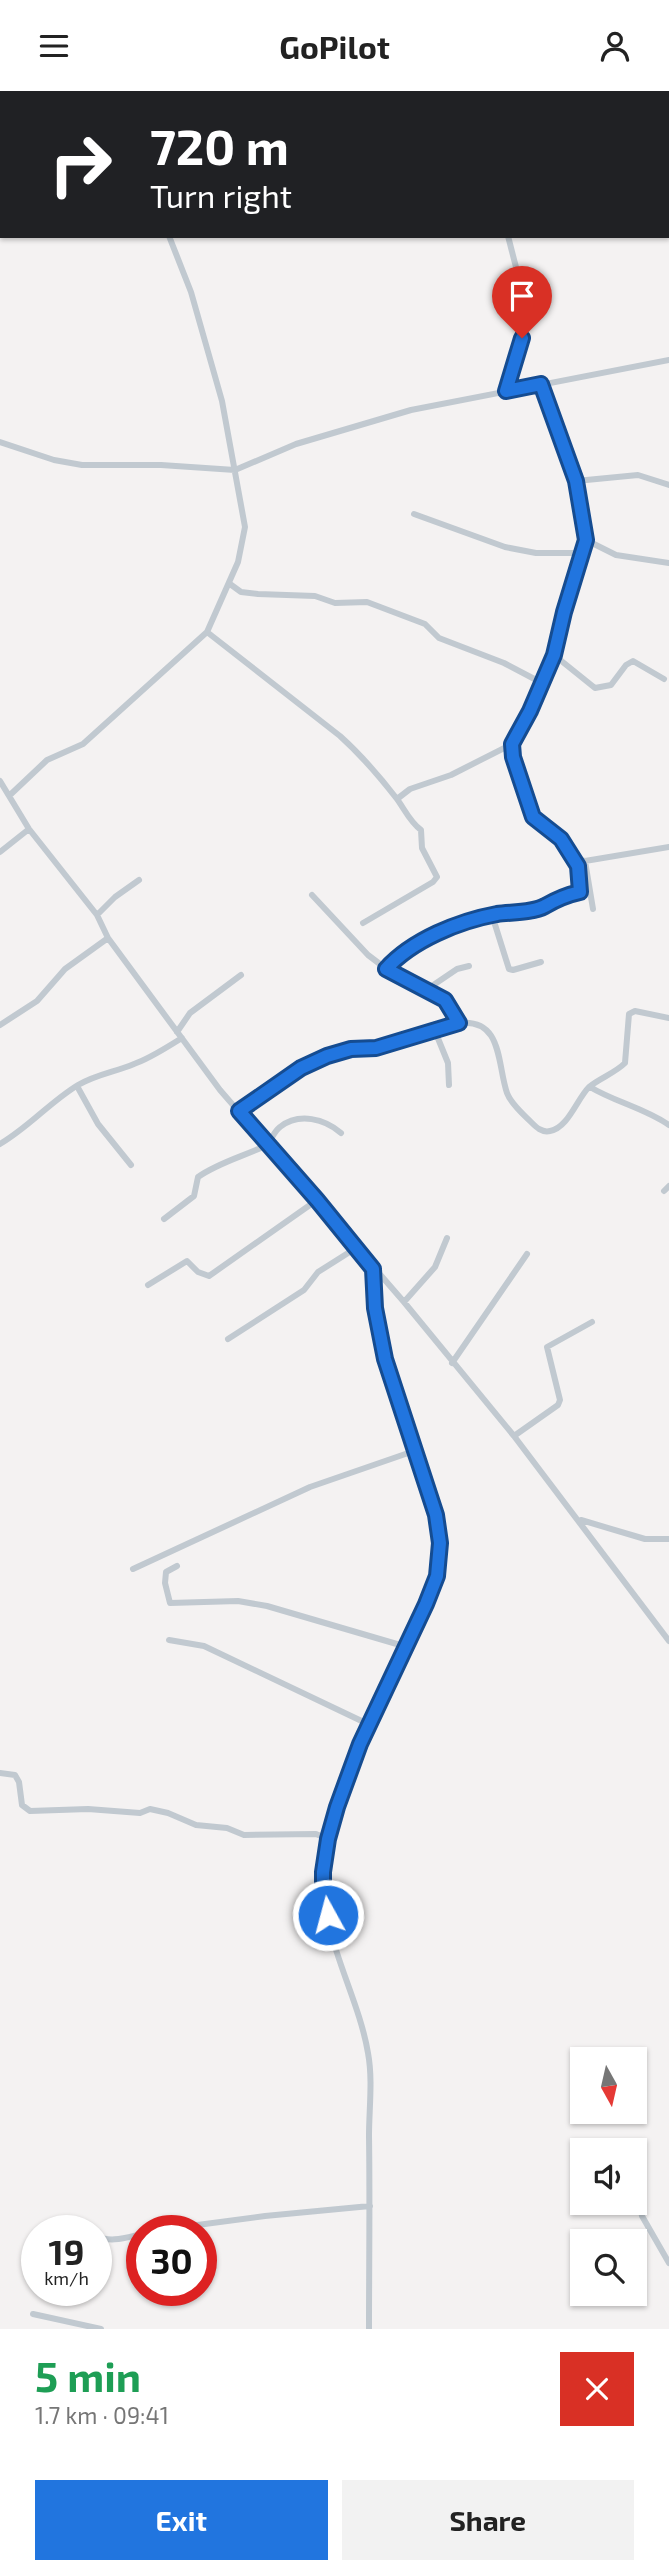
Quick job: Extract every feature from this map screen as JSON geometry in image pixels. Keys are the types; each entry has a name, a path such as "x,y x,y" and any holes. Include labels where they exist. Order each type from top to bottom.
{"street":[{"path":"10,795 47,760 83,744 207,632 230,584 245,527 222,401 191,292 170,238"},
{"path":"506,391 528,314 509,238"},
{"path":"0,442 41,457 82,465 161,465 235,470 296,443 411,410 669,360"},
{"path":"386,969 398,956 417,944 492,915 545,906 561,896 580,892 578,866 561,839 533,817 516,768 512,744 554,655 586,540 576,481 541,384"},
{"path":"576,481 638,475 669,485"},
{"path":"414,514 505,547 536,553 584,552"},
{"path":"586,540 615,555 669,563"},
{"path":"230,584 241,591 258,594 314,596 335,603 368,602 425,624 439,638 504,663 542,683"},
{"path":"207,632 269,683 321,719 360,755 397,799 414,825 421,830 422,848 437,877 433,882 363,923"},
{"path":"554,655 595,688 611,685 626,665 633,661 664,679"},
{"path":"397,799 410,789 451,775 512,744"},
{"path":"0,781 29,829 97,915 108,938 177,1032 266,1145 404,1302 514,1436 669,1641"},
{"path":"0,852 29,829"},
{"path":"569,853 575,859 585,861 669,847"},
{"path":"585,861 593,909"},
{"path":"97,915 115,897 139,880"},
{"path":"312,895 368,955 386,969 445,1000 459,1023"},
{"path":"492,915 509,969 513,971 541,962"},
{"path":"0,1025 37,1001 65,969 108,938"},
{"path":"426,990 457,969 469,966"},
{"path":"177,1032 190,1013 241,975"},
{"path":"239,1111 301,1068 327,1056 351,1049 376,1048 473,1021 494,1039 508,1095 541,1131 550,1132 559,1127 590,1087 625,1063 629,1014 635,1011 669,1018"},
{"path":"435,1031 448,1063 449,1085"},
{"path":"0,1144 23,1129 51,1102 77,1086 93,1077 133,1065 183,1038"},
{"path":"77,1086 99,1124 131,1165"},
{"path":"590,1087 617,1101 648,1111 669,1125"},
{"path":"164,1219 194,1196 198,1177 211,1168 266,1145 280,1127 301,1119 328,1122 341,1133"},
{"path":"148,1285 187,1261 198,1272 209,1276 317,1200"},
{"path":"404,1302 435,1266 447,1238"},
{"path":"228,1339 304,1290 318,1272 356,1248"},
{"path":"452,1363 527,1254"},
{"path":"369,2329 369,2055 332,1934 323,1895 328,1839 337,1807 370,1725 437,1576 440,1543 436,1515 385,1359 375,1308 373,1269"},
{"path":"514,1436 558,1405 560,1400 547,1347 592,1322"},
{"path":"133,1569 310,1487 414,1451"},
{"path":"579,1519 645,1539 669,1539"},
{"path":"177,1566 166,1572 164,1583 170,1603 248,1603 407,1647"},
{"path":"169,1640 204,1646 370,1725"},
{"path":"0,1773 15,1775 19,1782 22,1805 30,1811 88,1809 140,1813 150,1809 169,1813 196,1825 228,1828 244,1835 316,1834 328,1839"},
{"path":"217,2224 370,2206"},
{"path":"644,2215 652,2236 669,2263"},
{"path":"33,2314 101,2329"}],"route":[{"path":"328,1915 323,1895 323,1872 337,1807 360,1744 437,1576 440,1543 436,1515 385,1359 375,1308 373,1269 239,1111 301,1068 327,1056 351,1049 376,1048 459,1023 445,1000 386,969 398,956 417,944 453,928 492,915 545,906 561,896 580,892 578,866 561,839 533,817 513,757 512,744 530,711 554,655 586,540 576,481 541,384 506,391 522,338"}]}
